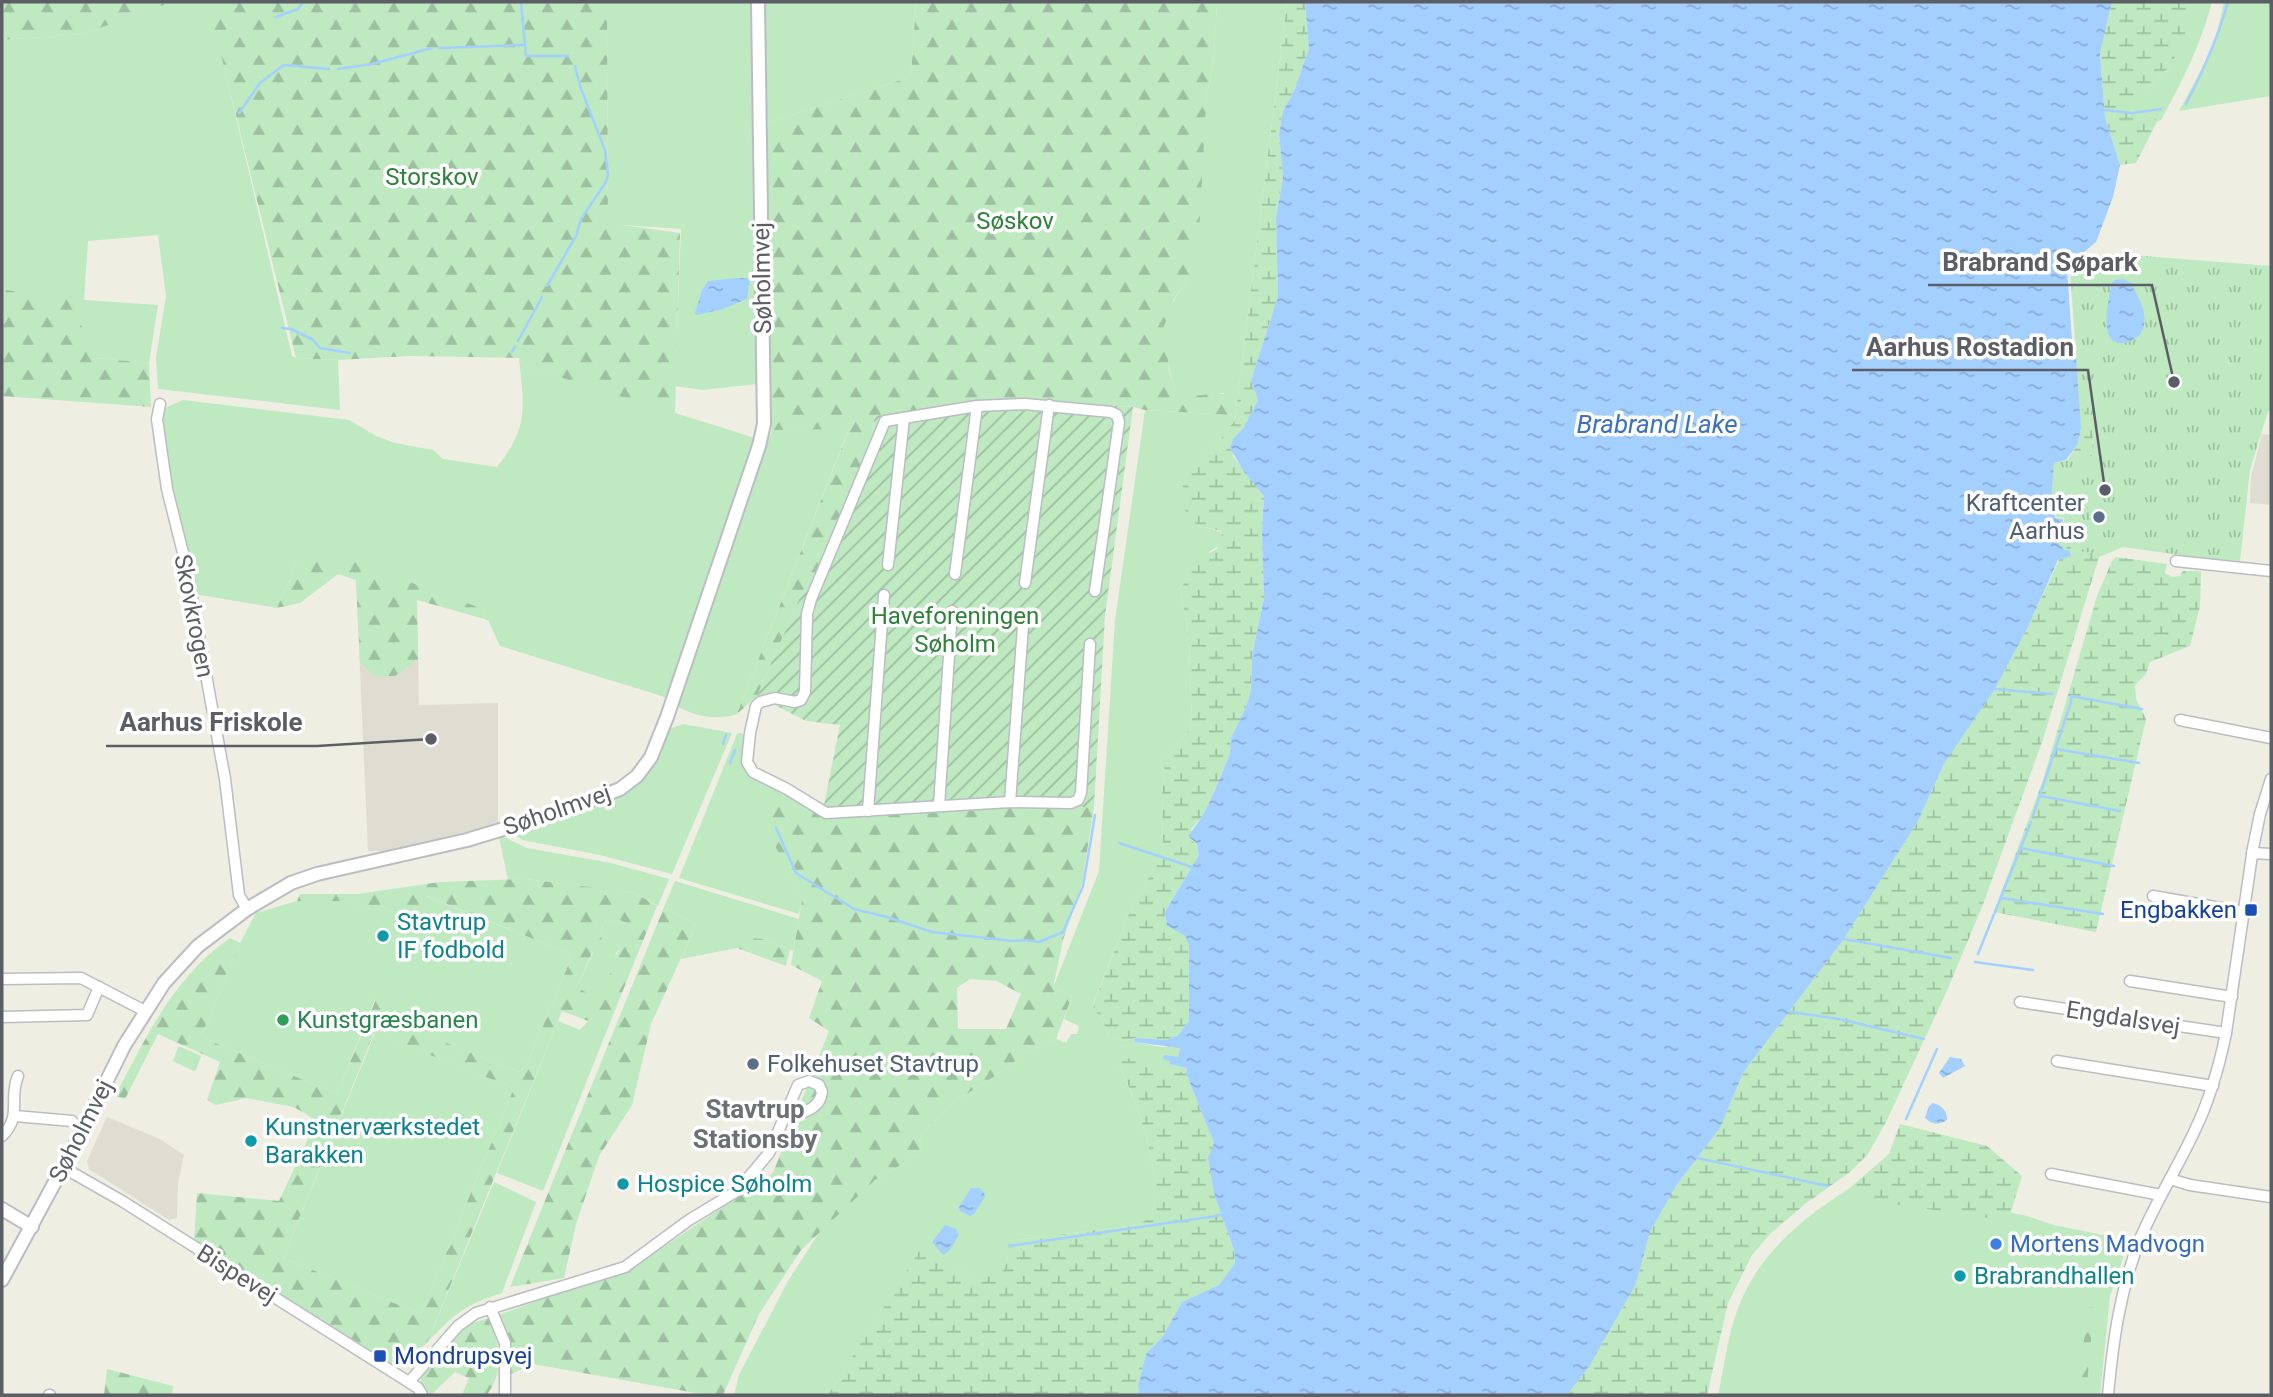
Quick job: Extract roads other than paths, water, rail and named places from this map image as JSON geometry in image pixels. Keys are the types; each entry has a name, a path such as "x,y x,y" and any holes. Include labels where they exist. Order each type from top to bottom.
{"street":[{"name":"Søholmvej","path":"2,1280 64,1168 124,1046 178,965 198,946 247,909 291,883 317,874 467,840 599,799 620,789 637,776 651,757 759,446 764,424 758,2"},
{"name":"Skovkrogen","path":"160,404 157,419 167,489 186,565 225,779 239,895 247,909"},
{"path":"1025,583 1049,405"},
{"path":"1090,645 1080,793 1078,800 1071,803 1010,802 826,813 753,772 747,762 756,706 760,702 775,698 795,702 802,700 805,692 807,614 811,599 885,421 977,406 1049,405 1117,415 1119,422 1095,591"},
{"path":"955,574 977,406"},
{"path":"888,565 904,418"},
{"path":"2176,561 2271,571"},
{"path":"868,811 884,595"},
{"path":"939,806 952,611"},
{"path":"1010,802 1023,626"},
{"path":"2180,720 2271,737"},
{"path":"2108,1395 2113,1336 2139,1242 2196,1128 2213,1086 2226,1034 2252,853 2271,779"},
{"path":"2252,853 2271,854"},
{"path":"2153,896 2244,912"},
{"path":"2,979 81,978 145,1011"},
{"name":"Engdalsvej","path":"2130,981 2232,997"},
{"path":"2,1017 87,1015 99,987"},
{"name":"Engdalsvej","path":"2020,1002 2226,1034"},
{"path":"2057,1061 2213,1086"},
{"path":"2,1136 15,1116 13,1097 18,1076"},
{"path":"15,1116 72,1121"},
{"name":"Bispevej","path":"64,1168 127,1205 416,1390 458,1326 476,1313 611,1273 634,1261 690,1220 737,1191 769,1153 783,1119"},
{"path":"2051,1174 2161,1195"},
{"path":"2170,1179 2190,1185 2271,1197"},
{"path":"2,1209 32,1227"},
{"path":"490,1307 505,1343 505,1395"}],"water":[{"name":"Brabrand Lake","path":"1305,2 2112,2 2100,53 2105,117 2120,165 2113,197 2096,242 2083,253 2069,257 2081,428 2078,444 2066,460 2054,463 2051,508 2055,509 2055,518 2063,519 2059,544 2070,551 2071,556 2058,560 2029,625 1995,689 1944,764 1918,821 1844,939 1743,1073 1720,1128 1676,1186 1650,1232 1636,1284 1589,1367 1567,1395 1139,1395 1138,1385 1146,1354 1163,1336 1182,1302 1219,1285 1235,1263 1234,1250 1215,1197 1208,1158 1214,1143 1186,1073 1187,1068 1169,1064 1170,1061 1163,1059 1164,1055 1178,1057 1180,1048 1134,1042 1135,1038 1167,1040 1178,1035 1189,1021 1189,945 1185,936 1167,926 1165,912 1199,855 1197,844 1188,836 1212,797 1230,754 1231,738 1251,691 1252,656 1264,598 1264,496 1244,472 1230,448 1258,400 1251,381 1278,296 1276,218 1283,178 1279,134 1283,111 1295,89 1309,48"},
{"path":"750,278 747,299 723,309 697,315 695,313 702,290 708,281"},
{"path":"2124,279 2131,283 2144,315 2142,331 2133,340 2122,343 2111,339 2108,333 2107,308 2115,280"},
{"path":"1950,1057 1961,1059 1965,1066 1943,1078 1939,1073"},
{"path":"1933,1103 1943,1109 1947,1120 1936,1124 1925,1118 1929,1106"},
{"path":"971,1188 979,1188 985,1197 970,1216 960,1211 959,1207"},
{"path":"945,1225 956,1229 959,1235 950,1250 943,1255 932,1242"}],"waterway":[{"path":"276,17 298,9 303,2"},
{"path":"521,2 526,56 568,56"},
{"path":"2186,104 2210,54 2228,2"},
{"path":"439,48 525,45"},
{"path":"338,69 372,64 432,48"},
{"path":"239,113 260,83 284,65 329,69"},
{"path":"547,286 576,236 581,219 606,182 608,174 605,150 575,66"},
{"path":"2104,110 2132,113 2161,109"},
{"path":"518,341 542,297"},
{"path":"282,328 291,329 312,339 320,348 350,353"},
{"path":"512,352 515,347"},
{"path":"1995,689 2052,694"},
{"path":"2033,816 2071,696 2142,709"},
{"path":"723,744 726,735"},
{"path":"2056,749 2139,763"},
{"path":"730,763 735,750"},
{"path":"2041,796 2120,811"},
{"path":"776,828 796,873 854,909 932,932 1039,942 1063,932 1083,886 1095,815"},
{"path":"1978,954 2031,822"},
{"path":"1119,843 1192,867"},
{"path":"2021,848 2114,866"},
{"path":"2001,898 2103,914"},
{"path":"1844,939 1951,958"},
{"path":"1975,962 2033,970"},
{"path":"1791,1012 1839,1019 1924,1039"},
{"path":"1906,1119 1937,1049"},
{"path":"1697,1158 1828,1186"},
{"path":"1009,1246 1223,1215"}],"place":[{"name":"Brabrand Søpark","path":"2174,382"},
{"name":"Aarhus Rostadion","path":"2105,490"},
{"name":"Kraftcenter Aarhus","path":"2099,517"},
{"name":"Aarhus Friskole","path":"431,739"},
{"name":"Engbakken","path":"2251,910"},
{"name":"Stavtrup IF fodbold","path":"383,936"},
{"name":"Kunstgræsbanen","path":"283,1020"},
{"name":"Folkehuset Stavtrup","path":"753,1064"},
{"name":"Kunstnerværkstedet Barakken","path":"251,1141"},
{"name":"Hospice Søholm","path":"623,1184"},
{"name":"Mortens Madvogn","path":"1996,1244"},
{"name":"Brabrandhallen","path":"1960,1276"},
{"name":"Mondrupsvej","path":"380,1356"}],"district":[{"name":"Stavtrup Stationsby","path":"755,1124"}],"park label":[{"name":"Storskov","path":"432,177"},
{"name":"Søskov","path":"1015,221"},
{"name":"Haveforeningen Søholm","path":"955,630"}]}
